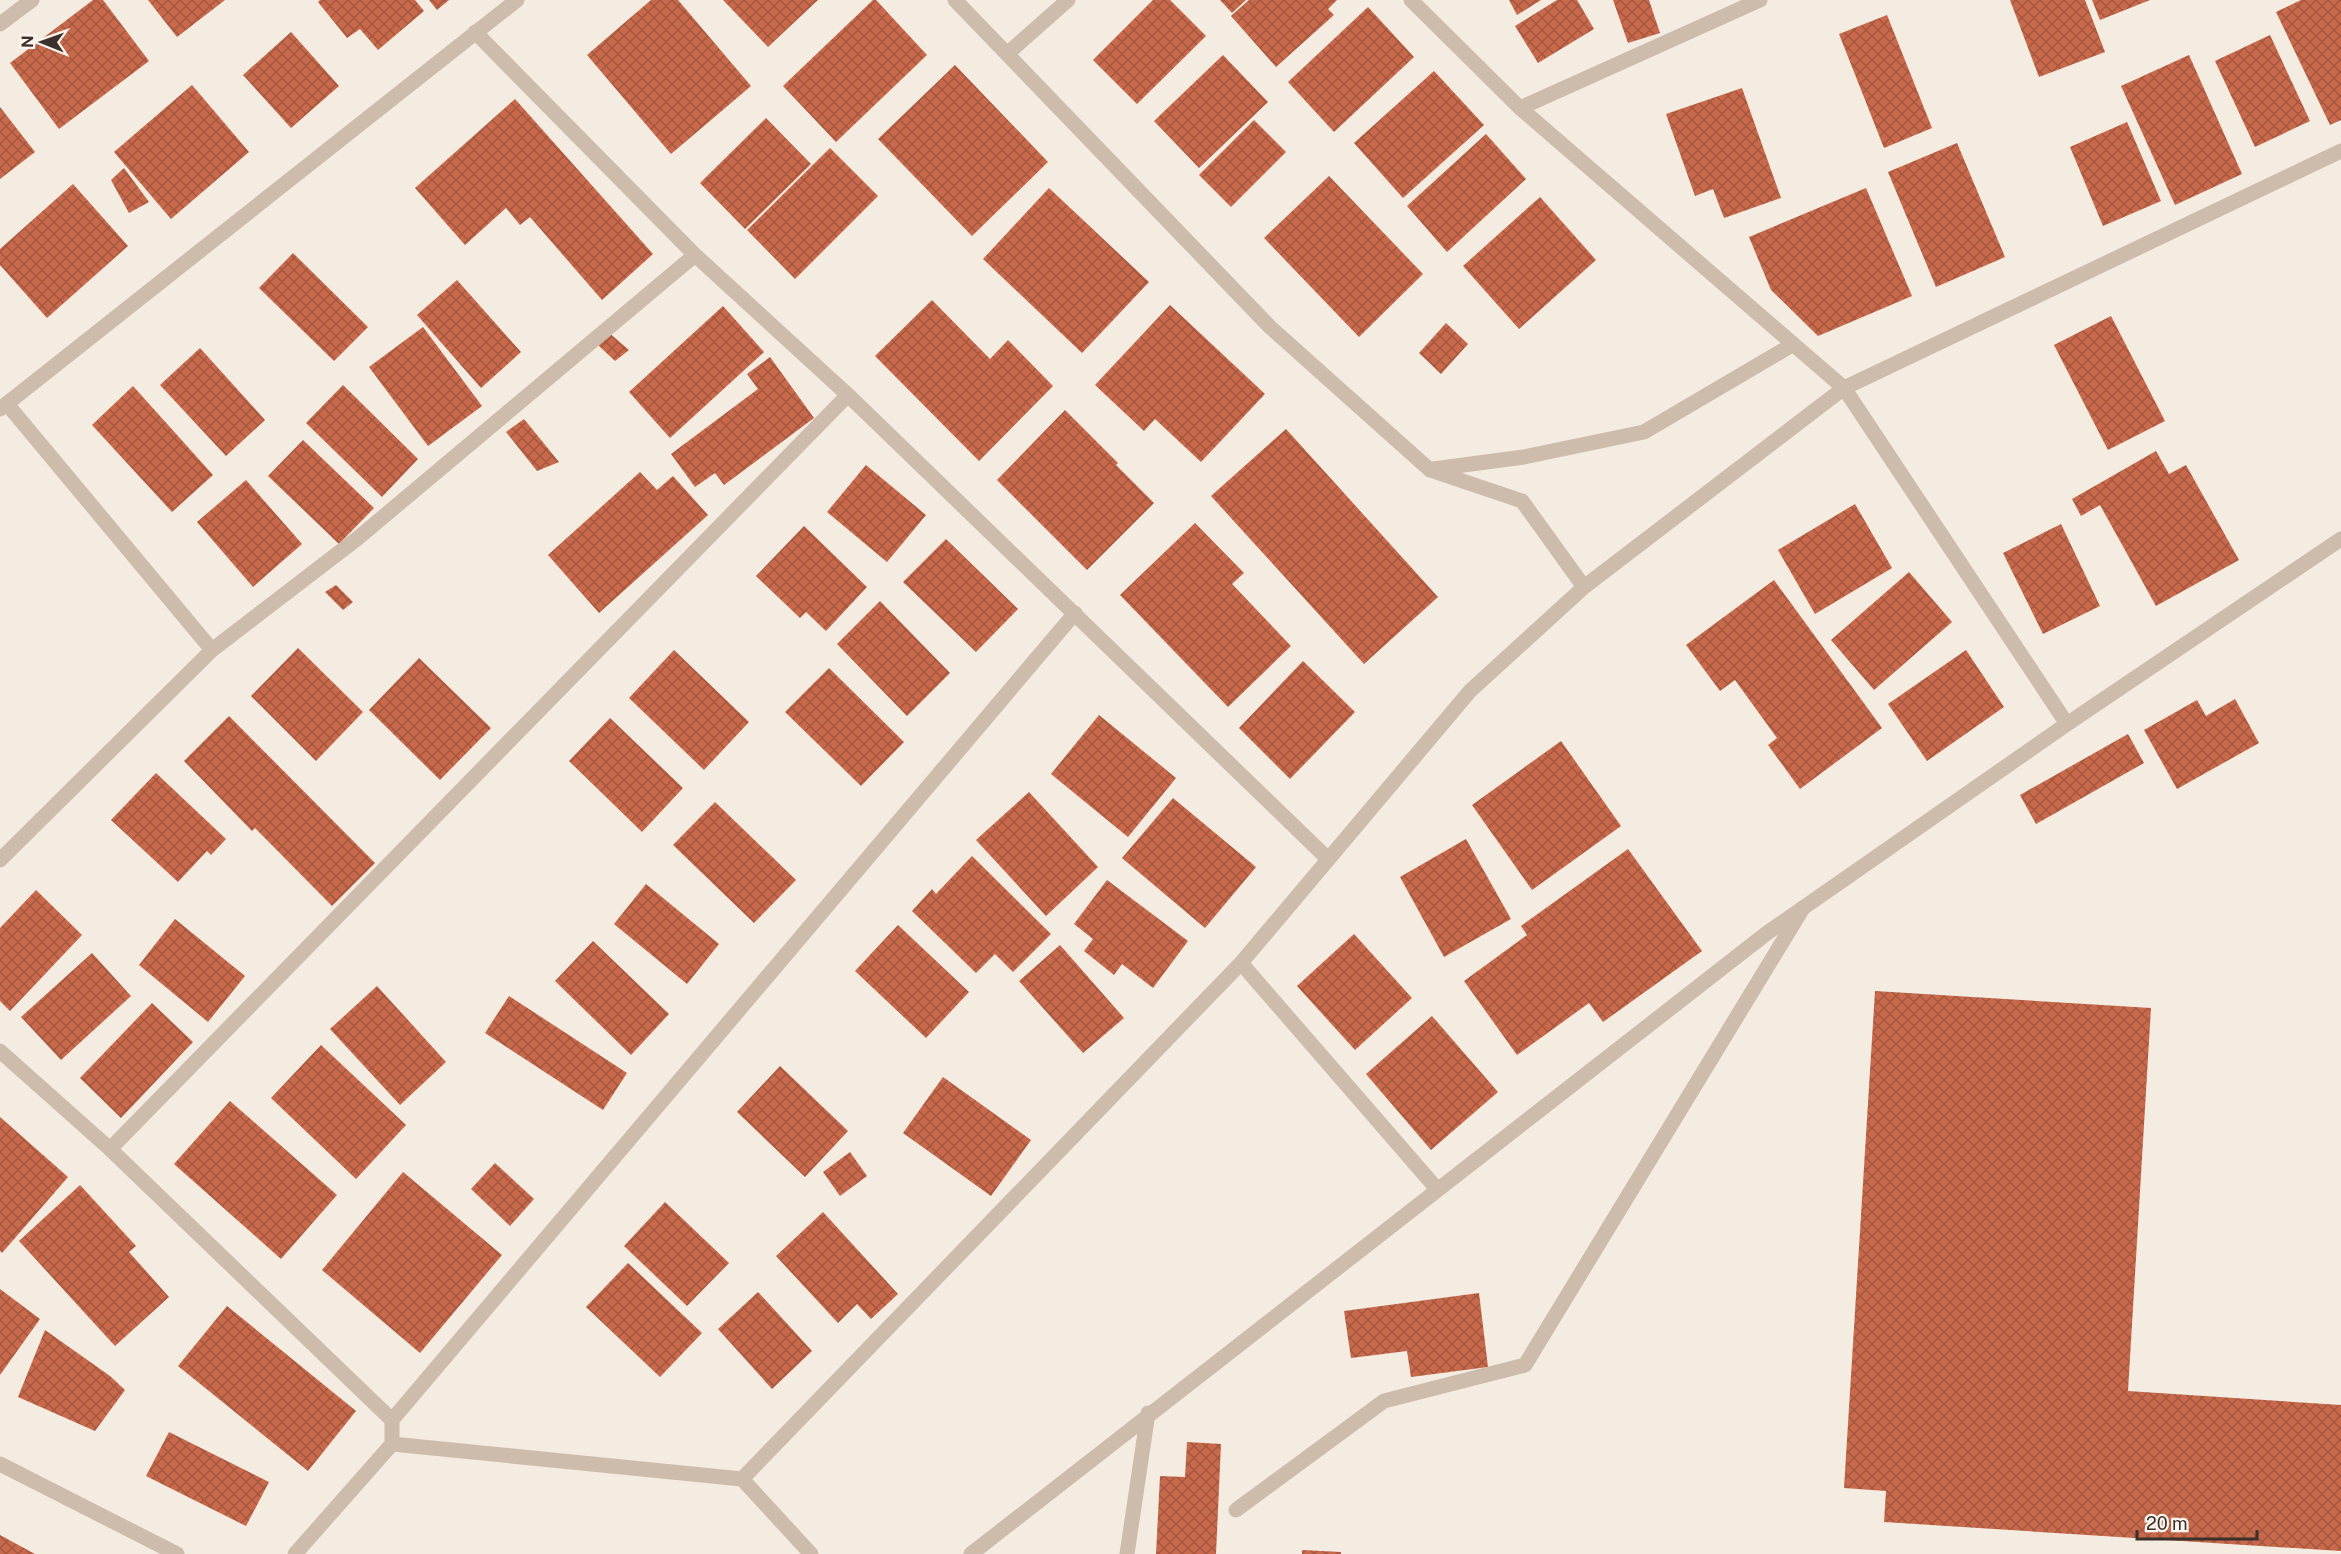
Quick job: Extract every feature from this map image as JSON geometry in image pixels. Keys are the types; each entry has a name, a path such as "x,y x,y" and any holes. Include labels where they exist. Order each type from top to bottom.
{"street":[{"path":"0,24 32,0"},
{"path":"212,650 4,406 517,0"},
{"path":"955,0 1270,327 1430,470 1522,501 1584,587"},
{"path":"1008,53 1068,0"},
{"path":"1411,0 1520,108 1844,388 2067,724"},
{"path":"1520,108 1760,0"},
{"path":"475,32 695,255 848,394 1327,858"},
{"path":"742,1479 1241,963 1327,858 1470,691 1584,587 1844,388 2341,151"},
{"path":"0,860 212,650 358,538 695,255"},
{"path":"1430,470 1524,457 1644,432 1792,345"},
{"path":"110,1149 848,394"},
{"path":"971,1554 1148,1413 1767,933 2067,724 2341,539"},
{"path":"295,1554 392,1444 392,1420 1075,612"},
{"path":"1236,1510 1384,1401 1526,1365 1803,908"},
{"path":"1241,963 1437,1189"},
{"path":"0,1051 110,1149 392,1420"},
{"path":"1127,1554 1148,1413"},
{"path":"392,1444 742,1479 811,1554"},
{"path":"0,1464 177,1554"}],"building":[{"path":"93,0 103,0 149,61 59,129 10,63"},
{"path":"148,0 225,0 177,37"},
{"path":"320,0 415,0 424,11 378,50 360,29 347,38 318,2"},
{"path":"429,0 449,0 437,10"},
{"path":"651,0 678,0 751,86 671,154 587,55"},
{"path":"723,0 818,0 768,47"},
{"path":"873,0 876,0 927,55 836,142 783,86"},
{"path":"1153,0 1170,0 1206,36 1137,104 1093,60"},
{"path":"1220,0 1246,0 1232,13"},
{"path":"1249,0 1337,0 1328,9 1334,15 1276,67 1231,16"},
{"path":"1509,0 1541,0 1517,15"},
{"path":"1557,0 1577,0 1594,29 1538,63 1515,26"},
{"path":"1613,0 1649,0 1660,33 1628,43"},
{"path":"2010,0 2085,0 2105,52 2039,77"},
{"path":"2092,0 2150,0 2100,20"},
{"path":"2301,0 2341,0 2341,120 2330,125 2276,12"},
{"path":"1368,7 1414,57 1334,132 1288,82"},
{"path":"1887,15 1932,128 1884,148 1839,34"},
{"path":"291,32 339,86 291,128 243,75"},
{"path":"2270,35 2310,121 2255,147 2215,61"},
{"path":"1223,55 1268,102 1199,168 1154,121"},
{"path":"2189,55 2242,174 2175,205 2121,86"},
{"path":"955,65 1048,162 972,236 878,139"},
{"path":"1434,71 1484,125 1403,198 1354,143"},
{"path":"192,85 249,152 171,219 114,152"},
{"path":"1742,88 1781,198 1724,218 1713,189 1695,196 1666,114"},
{"path":"515,99 653,254 602,300 530,217 520,225 506,208 465,245 415,188"},
{"path":"0,107 35,152 0,179"},
{"path":"766,118 811,164 745,229 700,183"},
{"path":"1254,120 1286,152 1231,207 1199,175"},
{"path":"2127,122 2161,201 2103,226 2070,147"},
{"path":"1486,134 1526,179 1447,252 1407,206"},
{"path":"1957,143 2005,257 1936,287 1888,172"},
{"path":"830,148 878,196 795,279 747,230"},
{"path":"124,168 149,202 129,213 111,180"},
{"path":"1329,176 1423,274 1359,337 1264,238"},
{"path":"73,184 128,246 47,318 0,265 0,249"},
{"path":"1049,188 1149,282 1082,353 983,259"},
{"path":"1866,188 1912,296 1818,336 1771,290 1749,237"},
{"path":"1540,197 1596,260 1519,329 1463,266"},
{"path":"293,253 368,327 334,361 259,288"},
{"path":"457,280 521,352 481,388 417,315"},
{"path":"932,300 990,359 1008,340 1053,386 979,461 875,356"},
{"path":"1170,305 1265,394 1201,462 1155,419 1144,431 1095,385"},
{"path":"723,306 764,352 670,438 629,392"},
{"path":"2111,316 2165,421 2108,450 2054,345"},
{"path":"1446,323 1468,344 1441,374 1419,353"},
{"path":"423,327 482,406 428,446 369,367"},
{"path":"608,332 629,350 615,361 598,345"},
{"path":"200,348 265,420 226,456 160,385"},
{"path":"770,357 814,418 724,485 715,473 695,487 671,454 758,389 747,374"},
{"path":"343,385 418,459 382,497 306,423"},
{"path":"133,386 213,475 172,512 92,425"},
{"path":"1065,410 1154,503 1087,570 997,480"},
{"path":"524,419 559,462 537,471 506,432"},
{"path":"1286,429 1438,597 1364,664 1211,496"},
{"path":"303,440 374,508 339,544 268,476"},
{"path":"2156,451 2169,474 2186,465 2239,560 2156,606 2100,505 2081,516 2072,499"},
{"path":"866,465 926,515 887,562 827,512"},
{"path":"640,472 657,490 673,476 708,515 599,613 548,555"},
{"path":"246,480 302,544 253,587 197,522"},
{"path":"1855,504 1892,568 1815,614 1778,550"},
{"path":"1195,523 1244,573 1232,584 1291,646 1228,707 1120,595"},
{"path":"2061,524 2100,606 2043,634 2003,553"},
{"path":"804,526 867,587 826,631 806,612 800,618 756,576"},
{"path":"946,539 1018,609 976,652 903,582"},
{"path":"1909,572 1952,622 1874,690 1831,640"},
{"path":"1774,580 1882,728 1800,789 1768,745 1777,738 1735,680 1720,691 1686,645"},
{"path":"336,585 353,602 343,610 325,592"},
{"path":"880,601 950,673 907,716 837,644"},
{"path":"298,648 363,712 316,761 251,696"},
{"path":"674,650 749,722 704,770 629,698"},
{"path":"1966,650 2004,707 1927,761 1888,704"},
{"path":"419,658 491,728 440,780 369,710"},
{"path":"1303,661 1355,712 1290,779 1239,728"},
{"path":"829,668 904,742 861,786 785,712"},
{"path":"2235,699 2259,743 2177,789 2144,730 2197,700 2206,716"},
{"path":"1099,715 1176,778 1128,837 1051,774"},
{"path":"229,716 375,863 332,906 255,828 252,831 184,761"},
{"path":"610,718 683,788 642,832 569,761"},
{"path":"2128,734 2144,763 2036,824 2020,795"},
{"path":"1561,741 1621,826 1532,890 1472,805"},
{"path":"156,773 226,839 211,855 207,851 178,882 111,820"},
{"path":"1029,792 1098,867 1046,916 976,840"},
{"path":"1173,798 1256,867 1205,928 1122,858"},
{"path":"715,802 796,880 754,923 673,845"},
{"path":"1466,839 1511,919 1444,957 1400,877"},
{"path":"1628,849 1702,951 1603,1022 1589,1003 1517,1055 1464,981 1527,935 1521,926"},
{"path":"972,856 1051,934 1013,972 995,954 976,973 912,911 932,889 936,894"},
{"path":"1107,880 1188,941 1153,988 1122,964 1114,975 1084,951 1093,939 1074,924"},
{"path":"646,884 719,944 687,984 614,924"},
{"path":"36,890 82,935 10,1011 0,1001 0,928"},
{"path":"175,919 245,976 208,1022 139,965"},
{"path":"898,925 969,992 926,1038 855,971"},
{"path":"1354,934 1412,998 1355,1050 1297,986"},
{"path":"593,941 669,1014 631,1055 555,981"},
{"path":"1060,945 1124,1018 1083,1053 1019,981"},
{"path":"92,953 131,996 61,1060 21,1017"},
{"path":"377,986 446,1062 400,1105 330,1029"},
{"path":"1875,991 2151,1008 2128,1391 2341,1405 2341,1551 1884,1522 1886,1491 1844,1488"},
{"path":"509,996 627,1073 603,1110 485,1033"},
{"path":"152,1003 193,1042 121,1118 80,1078"},
{"path":"1432,1016 1498,1092 1431,1150 1366,1074"},
{"path":"321,1045 406,1125 356,1179 271,1098"},
{"path":"780,1066 848,1131 805,1177 737,1112"},
{"path":"943,1077 1031,1140 991,1196 903,1133"},
{"path":"230,1101 337,1195 281,1259 174,1164"},
{"path":"0,1117 68,1177 2,1253 0,1251"},
{"path":"850,1152 867,1176 840,1196 823,1172"},
{"path":"495,1163 534,1199 510,1226 471,1189"},
{"path":"403,1172 502,1255 420,1353 322,1270"},
{"path":"80,1185 136,1246 129,1252 169,1297 115,1346 19,1241"},
{"path":"665,1202 729,1263 687,1306 624,1246"},
{"path":"823,1212 898,1294 871,1319 857,1304 838,1323 776,1256"},
{"path":"628,1263 702,1333 660,1377 586,1307"},
{"path":"0,1289 40,1319 0,1375"},
{"path":"758,1292 812,1351 772,1389 718,1329"},
{"path":"1479,1293 1488,1367 1411,1377 1407,1351 1351,1358 1344,1311"},
{"path":"227,1306 356,1411 308,1471 178,1366"},
{"path":"45,1330 110,1376 125,1390 95,1431 18,1397"},
{"path":"169,1432 269,1482 246,1526 146,1476"},
{"path":"1187,1442 1221,1444 1216,1554 1156,1554 1160,1476 1185,1477"},
{"path":"0,1535 35,1554 0,1554"},
{"path":"1302,1550 1341,1552 1341,1554 1302,1554"}]}
